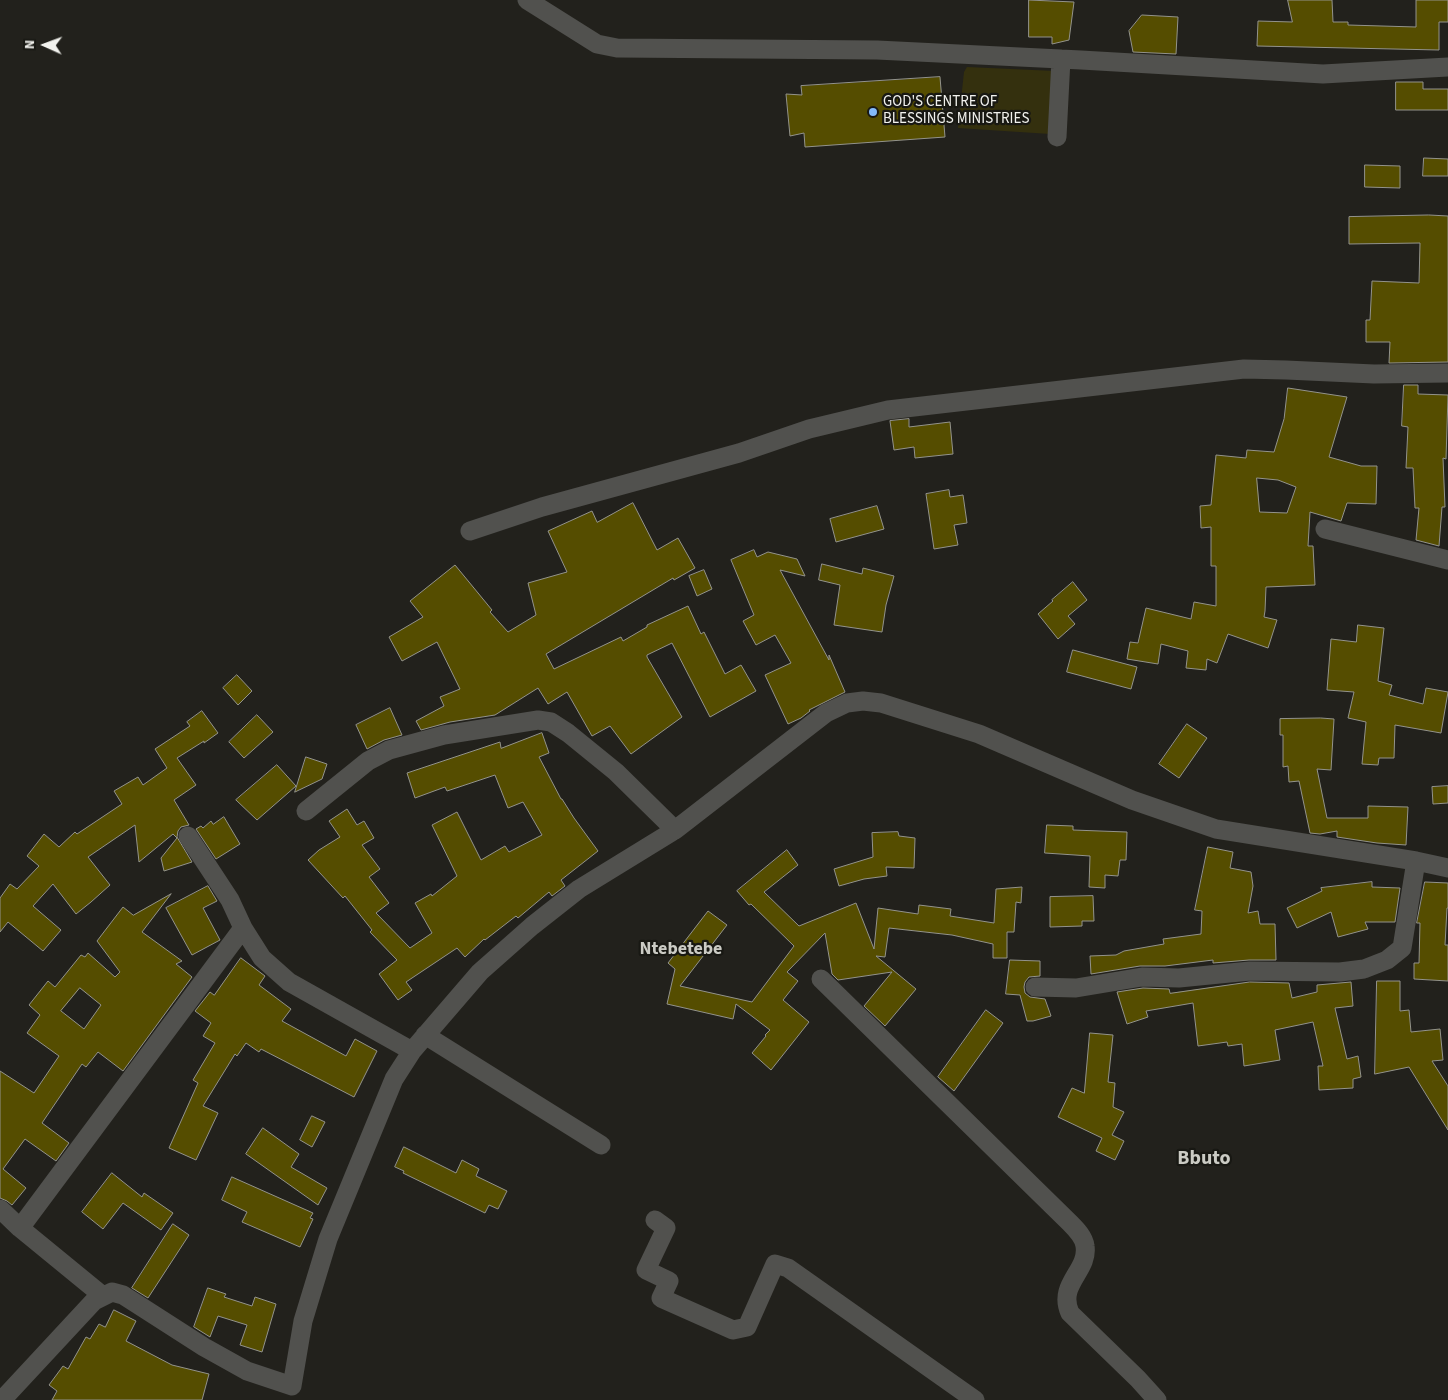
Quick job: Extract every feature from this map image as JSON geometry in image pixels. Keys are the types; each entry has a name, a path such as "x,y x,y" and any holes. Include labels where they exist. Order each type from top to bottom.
{"street":[{"path":"527,0 597,44 617,48 877,50 1323,74 1448,67"},
{"path":"1057,137 1061,59"},
{"path":"470,531 542,507 739,453 809,429 888,410 1244,369 1374,374 1448,373"},
{"path":"1325,529 1448,560"},
{"path":"2,1400 94,1301 112,1292 124,1295 204,1347 291,1393 303,1321 328,1239 394,1079 424,1035 480,972 532,926 579,889 675,830 826,713 847,703 863,701 880,703 979,734 1132,800 1216,829 1416,861 1448,868"},
{"path":"306,811 368,760 389,750 444,735 538,720 550,722 568,733 616,772 675,830"},
{"path":"188,836 230,900 242,928 262,958 289,982 412,1051"},
{"path":"1035,987 1076,988 1142,977 1179,978 1250,971 1340,972 1364,970 1387,960 1402,948 1416,861"},
{"path":"20,1228 242,928"},
{"path":"821,979 1080,1234 1086,1248 1083,1261 1066,1294 1066,1304 1070,1312 1157,1400"},
{"path":"424,1035 601,1145"},
{"path":"0,1209 20,1228 103,1296"},
{"path":"655,1220 666,1228 646,1270 669,1281 661,1298 734,1330 747,1327 775,1264 788,1268 975,1400"}],"shaded area":[{"path":"967,67 1055,71 1050,134 958,128 964,72"}],"building":[{"path":"1029,0 1074,2 1069,40 1052,44 1052,37 1029,37"},
{"path":"1288,0 1332,0 1333,22 1348,22 1348,25 1416,27 1416,0 1448,0 1448,22 1439,22 1439,50 1257,46 1258,21 1292,22"},
{"path":"1142,15 1178,17 1176,54 1133,52 1129,31"},
{"name":"GOD'S CENTRE OF BLESSINGS MINISTRIES","path":"940,77 945,137 805,147 804,133 790,136 786,94 802,95 801,86"},
{"path":"1396,82 1423,82 1423,89 1448,89 1448,110 1396,110"},
{"path":"1424,158 1448,159 1448,176 1423,176"},
{"path":"1365,165 1400,166 1400,188 1365,187"},
{"path":"1448,216 1448,362 1389,363 1390,342 1366,342 1366,320 1370,320 1372,281 1419,283 1420,243 1349,244 1349,217"},
{"path":"1404,385 1418,385 1418,394 1448,395 1446,459 1443,458 1445,507 1442,507 1439,546 1416,540 1419,508 1415,508 1413,468 1406,468 1408,427 1402,426"},
{"path":"1288,388 1347,397 1329,457 1361,466 1377,466 1376,504 1347,503 1341,521 1310,512 1308,546 1313,546 1315,585 1266,587 1264,617 1277,620 1268,648 1228,634 1217,663 1207,659 1206,670 1186,668 1188,651 1161,644 1158,664 1127,659 1130,642 1138,643 1146,608 1191,619 1194,602 1216,606 1216,566 1211,566 1211,527 1201,528 1200,506 1211,505 1216,455 1246,458 1247,450 1274,452 1284,419","holes":["1257,478 1278,480 1296,487 1287,513 1260,512"]},
{"path":"909,419 909,427 950,422 953,454 915,458 914,447 894,450 890,421"},
{"path":"949,490 950,497 963,495 967,523 954,525 958,545 934,549 926,494"},
{"path":"633,503 657,550 678,538 695,568 674,580 673,578 546,654 554,669 621,637 623,641 647,627 647,625 688,606 701,634 704,632 725,674 741,665 756,691 710,717 672,643 647,655 647,657 682,717 631,754 610,726 592,736 567,692 548,704 538,688 495,715 450,722 421,730 416,721 444,706 440,697 460,689 437,642 402,661 389,637 423,617 410,601 455,565 492,610 490,612 508,632 536,615 528,583 567,572 548,531 592,511 597,522"},
{"path":"877,506 884,529 836,542 830,519"},
{"path":"754,550 757,557 768,552 797,559 805,576 780,570 829,660 829,655 845,692 809,710 801,718 788,724 765,675 791,663 775,635 756,645 743,621 754,615 731,560"},
{"path":"822,564 862,574 863,568 894,576 886,605 882,632 834,625 840,585 819,580"},
{"path":"704,570 712,589 697,596 689,576"},
{"path":"1073,582 1087,600 1068,616 1075,624 1058,639 1038,614"},
{"path":"1358,625 1384,628 1378,681 1392,685 1389,695 1423,704 1426,688 1448,692 1441,733 1395,725 1394,758 1379,758 1378,765 1362,764 1366,722 1348,718 1354,692 1327,690 1331,639 1356,642"},
{"path":"1073,650 1137,667 1131,689 1067,672"},
{"path":"237,675 252,691 238,705 223,688"},
{"path":"390,708 402,735 384,740 367,749 356,725"},
{"path":"202,711 218,733 177,758 196,785 174,800 189,825 181,827 177,837 192,862 164,871 161,858 177,838 173,834 139,862 135,825 88,857 110,885 76,914 53,884 33,906 61,930 43,951 8,922 0,932 0,898 10,884 17,889 39,866 27,856 44,834 59,847 75,832 77,834 122,804 114,791 138,777 143,785 167,768 155,749 190,726 187,722"},
{"path":"257,715 273,732 244,758 229,742"},
{"path":"1280,719 1334,719 1331,770 1317,769 1327,818 1368,818 1368,806 1408,807 1406,845 1337,837 1337,831 1320,834 1310,833 1299,781 1289,782 1288,766 1283,767 1283,735 1280,735"},
{"path":"1187,724 1207,738 1179,778 1159,764"},
{"path":"542,733 549,753 539,757 561,799 598,851 561,880 565,886 552,896 549,892 518,918 516,916 484,939 465,957 457,948 406,982 412,990 398,1000 379,974 397,960 370,932 372,930 345,896 343,898 308,860 319,850 340,837 329,821 347,809 357,825 364,821 374,838 362,845 380,869 369,877 389,903 376,913 410,948 432,933 415,903 431,894 432,896 457,876 432,825 457,812 481,860 505,846 509,852 542,835 523,802 508,808 495,775 447,791 445,787 415,798 407,773 500,742 501,748"},
{"path":"306,757 327,764 322,779 295,792"},
{"path":"277,765 296,786 257,820 236,800"},
{"path":"1448,786 1448,803 1433,804 1432,787"},
{"path":"224,817 240,844 216,859 196,829 201,826 203,828 211,821 213,824"},
{"path":"1047,825 1073,826 1073,830 1127,832 1126,860 1120,860 1118,876 1105,875 1105,888 1089,887 1090,856 1045,853"},
{"path":"898,832 899,836 915,838 914,868 886,867 887,876 864,879 839,886 834,869 873,857 872,833"},
{"path":"1208,847 1233,852 1230,868 1251,872 1253,886 1248,913 1258,911 1260,924 1275,924 1276,960 1213,963 1213,960 1165,966 1140,966 1091,974 1090,956 1116,955 1124,951 1164,944 1163,939 1201,934 1202,911 1195,910"},
{"path":"787,850 798,865 764,892 799,926 856,903 874,949 878,908 918,914 919,905 951,909 950,916 994,923 996,889 1022,887 1021,903 1016,902 1014,932 1007,932 1007,958 993,958 993,944 952,935 889,928 885,957 876,956 916,989 885,1026 864,1006 892,972 838,980 832,974 825,933 787,972 798,981 783,1000 809,1022 771,1070 752,1053 770,1030 736,1004 733,1019 667,1004 675,969 668,963 708,911 727,925 680,986 752,1002 794,946 751,904 749,905 737,891"},
{"path":"1372,882 1372,887 1400,888 1395,922 1365,922 1368,929 1338,937 1331,912 1297,928 1287,908 1322,891 1321,888"},
{"path":"1425,882 1448,883 1445,945 1448,945 1448,981 1414,979 1414,963 1419,963 1420,923 1417,923"},
{"path":"208,886 217,901 203,908 220,940 192,955 166,908"},
{"path":"171,894 142,932 182,961 176,964 192,977 123,1071 98,1052 86,1067 82,1064 42,1123 69,1143 56,1161 25,1139 3,1169 26,1188 12,1205 0,1198 0,1071 34,1093 59,1056 27,1033 40,1015 29,1005 48,981 55,987 81,955 85,957 88,953 115,977 120,972 97,941 123,907 133,915","holes":["80,988 101,1005 84,1029 61,1011"]},
{"path":"1093,896 1094,921 1082,921 1082,926 1050,927 1050,897"},
{"path":"241,958 265,976 259,985 291,1009 282,1021 346,1056 355,1039 377,1051 354,1097 261,1049 259,1052 246,1043 237,1056 235,1054 203,1106 218,1113 196,1160 169,1148 198,1083 193,1080 215,1043 203,1036 211,1023 195,1011 210,992 214,995"},
{"path":"1010,960 1040,961 1040,976 1029,977 1025,982 1025,993 1030,997 1045,999 1051,1016 1027,1021 1020,995 1006,994"},
{"path":"1377,981 1400,981 1400,1011 1409,1010 1411,1032 1440,1029 1443,1060 1432,1061 1448,1086 1448,1130 1409,1067 1375,1074"},
{"path":"1250,982 1289,983 1292,998 1317,992 1317,985 1351,982 1353,1006 1335,1008 1347,1059 1358,1056 1361,1077 1353,1079 1353,1088 1319,1090 1318,1066 1323,1066 1313,1022 1275,1030 1280,1060 1244,1066 1242,1044 1228,1046 1227,1042 1198,1046 1193,1003 1146,1011 1148,1017 1127,1024 1117,992 1143,988 1169,989 1170,993"},
{"path":"986,1010 1003,1023 954,1091 938,1077"},
{"path":"1090,1033 1113,1035 1108,1082 1115,1083 1113,1107 1124,1112 1112,1135 1124,1141 1115,1160 1096,1151 1102,1138 1058,1117 1072,1088 1084,1093"},
{"path":"312,1116 325,1122 312,1147 300,1140"},
{"path":"263,1128 299,1154 291,1167 327,1188 318,1205 246,1154"},
{"path":"404,1147 456,1173 462,1160 479,1169 476,1176 507,1191 498,1209 489,1205 485,1213 403,1173 404,1171 395,1167"},
{"path":"112,1173 142,1197 144,1193 173,1213 161,1230 123,1203 103,1229 82,1212"},
{"path":"232,1177 313,1213 310,1218 313,1219 300,1247 242,1222 247,1212 222,1200"},
{"path":"173,1224 189,1235 148,1298 132,1288"},
{"path":"208,1288 226,1294 224,1297 252,1306 255,1297 276,1304 262,1352 240,1345 247,1325 218,1316 210,1337 194,1327"},
{"path":"114,1310 136,1321 126,1341 172,1365 209,1374 202,1400 52,1400 57,1391 49,1385 63,1366 68,1369 86,1337 90,1339 99,1324 105,1327"}],"place":[{"name":"GOD'S CENTRE OF BLESSINGS MINISTRIES","path":"873,112"}],"district":[{"name":"Ntebetebe","path":"681,950"},
{"name":"Bbuto","path":"1204,1160"}]}
